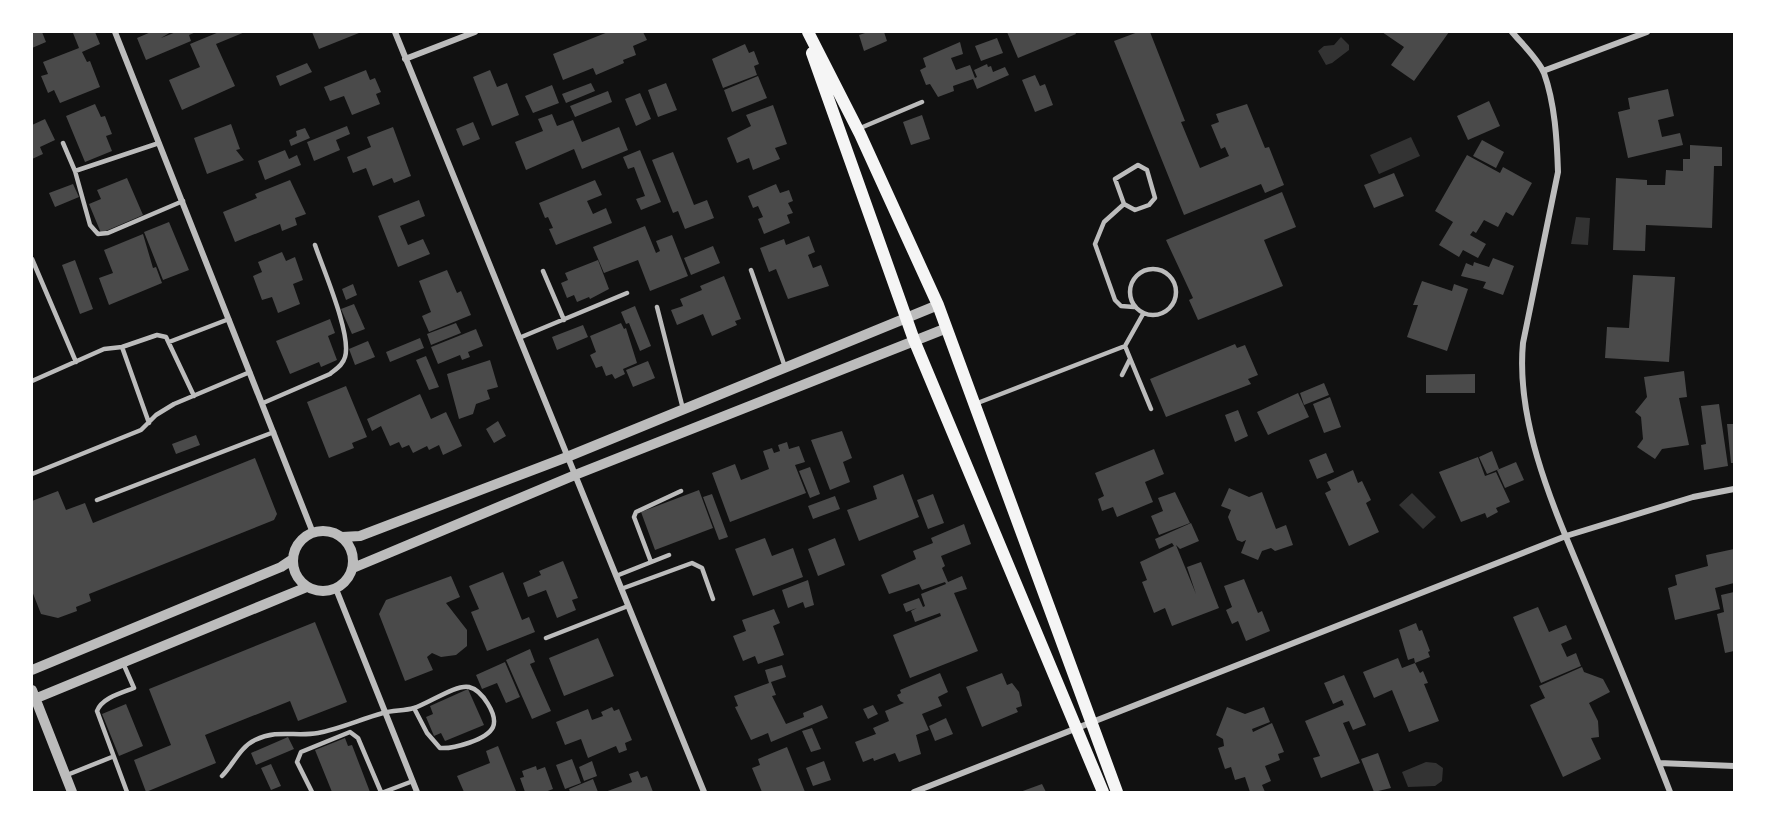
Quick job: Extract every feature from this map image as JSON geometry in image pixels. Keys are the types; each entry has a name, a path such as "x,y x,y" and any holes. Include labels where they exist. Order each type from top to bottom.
{"main road":[{"path":"806,32 858,130 938,305 1117,792"},
{"path":"806,32 914,340 1103,792"}],"street":[{"path":"115,32 313,533"},
{"path":"394,32 704,792"},
{"path":"405,59 475,32"},
{"path":"1512,32 1543,72 1555,123 1558,172 1523,343 1521,370 1525,413 1566,536 1670,792"},
{"path":"1543,72 1647,32"},
{"path":"342,537 353,557 353,568 349,577 336,589 321,591 306,587 296,575 293,559 296,548 313,533 323,531 342,537 360,536 567,457 938,305"},
{"path":"353,568 575,476 947,328"},
{"path":"914,792 932,789 1075,728 1566,536 1694,497 1734,489"},
{"path":"32,670 281,567 293,559"},
{"path":"72,792 33,696 306,587"},
{"path":"336,589 417,792"},
{"path":"1659,763 1734,766"}],"lane":[{"path":"858,130 922,102"},
{"path":"63,143 75,171 90,225 98,234 108,233 183,201"},
{"path":"75,171 159,143"},
{"path":"1142,166 1147,170 1155,198 1141,209 1131,210 1124,204 1115,179 1130,169 1142,166"},
{"path":"1124,204 1104,222 1095,244 1115,300 1121,306 1134,307"},
{"path":"263,403 330,374 337,369 346,355 346,337 315,244"},
{"path":"32,259 76,362"},
{"path":"1157,269 1167,273 1174,282 1176,293 1173,304 1165,312 1154,315 1143,314 1134,307 1130,297 1130,285 1136,275 1146,270 1157,269"},
{"path":"751,270 785,367"},
{"path":"543,271 564,320"},
{"path":"519,338 627,293"},
{"path":"657,307 683,409"},
{"path":"975,404 1125,346 1143,314"},
{"path":"169,342 229,319"},
{"path":"32,381 104,349 122,347 157,335 166,338 169,342 194,396"},
{"path":"1125,346 1151,409"},
{"path":"122,347 149,423"},
{"path":"1122,375 1131,358"},
{"path":"32,474 141,430 163,410 250,372"},
{"path":"97,500 274,432"},
{"path":"651,562 634,517 636,512 681,491"},
{"path":"616,576 669,555"},
{"path":"621,590 692,563 702,568 713,599"},
{"path":"546,638 628,606"},
{"path":"123,662 134,688 106,700 99,705 97,711 112,757 127,792"},
{"path":"222,776 240,753 254,740 279,732 317,733 385,712 414,708 463,687 470,687 483,696 494,720 494,726 486,735 448,749 440,748 427,733 414,708"},
{"path":"312,792 297,762 301,752 350,732 358,738 382,792 413,781"},
{"path":"66,775 112,757"}],"shaded area":[{"path":"1341,37 1349,45 1349,50 1326,65 1318,51 1324,46 1334,45"},
{"path":"1411,137 1420,156 1379,174 1370,155"},
{"path":"1576,217 1590,218 1588,245 1571,244"},
{"path":"1412,493 1436,517 1423,529 1399,505"},
{"path":"1426,762 1436,763 1443,768 1442,781 1435,786 1408,787 1402,772"}],"building":[{"path":"32,32 42,32 46,42 32,48"},
{"path":"95,32 100,44 82,52 87,62 90,61 100,87 60,103 54,90 48,93 41,76 48,74 43,62 79,48 73,33"},
{"path":"151,32 171,32 161,38 176,32 196,32 189,35 191,41 146,60 137,38"},
{"path":"219,32 245,32 216,44 235,86 182,110 169,80 200,67 190,44"},
{"path":"312,32 358,32 359,33 319,49"},
{"path":"608,32 643,32 647,40 633,46 636,55 623,60 624,63 596,75 593,68 563,80 553,54"},
{"path":"868,32 884,32 887,41 864,51 859,35"},
{"path":"1007,32 1075,32 1076,34 1018,58"},
{"path":"1138,32 1150,32 1185,121 1181,122 1200,168 1229,156 1225,147 1221,149 1211,125 1219,122 1216,114 1247,104 1265,148 1269,147 1284,185 1265,193 1261,184 1184,215 1114,41"},
{"path":"1382,32 1449,32 1414,81 1391,65 1404,47"},
{"path":"997,38 1003,53 981,61 975,46"},
{"path":"960,42 963,54 951,58 956,70 970,65 975,78 977,77 974,70 987,64 988,67 991,66 993,72 1005,67 1009,75 977,89 973,79 953,86 954,91 938,97 930,84 926,85 920,70 926,67 923,58"},
{"path":"745,44 749,53 754,51 759,64 754,66 757,75 723,88 712,59"},
{"path":"307,63 312,72 280,86 276,76"},
{"path":"366,70 370,80 375,78 381,92 376,94 380,104 352,115 344,96 330,101 324,87"},
{"path":"490,70 497,87 507,83 519,115 492,126 473,77"},
{"path":"1035,75 1040,86 1045,84 1053,105 1035,112 1022,80"},
{"path":"758,76 767,98 732,112 724,90"},
{"path":"591,83 595,91 566,103 562,94"},
{"path":"666,83 677,110 658,117 648,90"},
{"path":"552,85 559,103 533,113 525,96"},
{"path":"1668,89 1674,116 1658,120 1662,137 1680,133 1683,145 1628,158 1618,112 1630,109 1628,98"},
{"path":"608,91 612,102 575,117 570,106"},
{"path":"640,93 651,119 636,126 625,99"},
{"path":"1489,101 1500,126 1468,140 1457,116"},
{"path":"95,104 101,117 105,116 112,134 106,136 112,151 85,162 66,116"},
{"path":"773,105 787,144 775,148 780,159 753,170 749,158 737,163 727,138 751,126 746,115"},
{"path":"552,114 557,126 573,120 582,142 619,127 628,150 582,169 574,149 526,170 515,142 543,131 538,119"},
{"path":"922,115 930,139 911,145 903,122"},
{"path":"45,119 55,140 40,147 43,154 32,159 32,125"},
{"path":"473,122 480,139 463,146 456,129"},
{"path":"231,124 240,149 236,150 244,160 207,174 194,138"},
{"path":"347,126 350,134 336,140 340,150 314,161 307,142"},
{"path":"393,127 411,176 394,183 392,178 373,186 366,168 353,173 347,157 371,147 367,137"},
{"path":"305,128 310,138 291,146 289,140 297,136 296,131"},
{"path":"1482,140 1504,152 1496,168 1473,156"},
{"path":"1690,145 1722,147 1722,166 1714,166 1712,228 1646,225 1645,251 1613,250 1616,178 1647,180 1647,185 1665,185 1666,170 1683,171 1683,159 1690,159"},
{"path":"285,150 289,159 297,155 301,165 265,180 258,161"},
{"path":"640,150 661,202 641,210 636,199 645,196 634,167 628,169 623,157"},
{"path":"673,152 694,205 707,200 714,218 685,229 678,211 673,213 652,160"},
{"path":"1467,155 1500,173 1503,167 1532,183 1513,216 1506,212 1498,227 1484,220 1476,233 1473,231 1470,235 1486,244 1478,258 1463,250 1459,257 1439,245 1453,222 1435,211"},
{"path":"1394,173 1404,196 1374,208 1364,185"},
{"path":"127,178 143,215 101,233 89,204 101,199 97,190"},
{"path":"290,180 306,214 295,218 297,225 282,231 280,224 235,242 223,212 257,198 255,194"},
{"path":"595,180 602,195 587,201 593,214 606,208 612,223 556,245 549,229 553,228 548,217 545,218 539,203"},
{"path":"73,184 79,197 55,207 49,193"},
{"path":"776,184 780,193 789,190 793,201 788,203 793,213 787,215 790,223 764,234 758,219 763,217 758,206 753,208 748,196"},
{"path":"1282,192 1296,227 1264,240 1283,286 1198,320 1189,300 1193,298 1166,240"},
{"path":"419,200 425,216 400,226 408,245 423,239 430,254 398,267 378,216"},
{"path":"169,222 189,270 163,280 144,232"},
{"path":"645,226 656,253 660,251 656,241 672,235 688,276 650,291 638,260 604,273 593,247"},
{"path":"143,234 153,268 156,267 162,283 109,305 99,278 113,273 104,250"},
{"path":"809,236 815,252 808,255 813,268 821,265 829,286 788,299 776,269 769,272 760,248 784,239 786,245"},
{"path":"713,246 720,263 691,275 684,258"},
{"path":"282,252 286,261 295,257 303,280 293,284 300,304 278,313 272,297 262,300 253,276 262,272 258,262"},
{"path":"1493,258 1514,266 1503,295 1483,288 1486,282 1461,276 1466,263 1473,266 1474,262 1489,267"},
{"path":"75,260 93,309 80,314 62,265"},
{"path":"598,260 609,289 590,299 589,297 577,302 574,295 567,298 561,283 568,280 565,273"},
{"path":"447,270 457,293 461,291 471,315 429,332 422,316 431,312 419,281"},
{"path":"1633,275 1675,277 1669,362 1605,358 1607,327 1629,328"},
{"path":"724,276 741,319 735,321 737,325 712,336 703,314 677,325 671,310 683,306 680,299 702,290 700,286"},
{"path":"1422,281 1452,291 1454,284 1468,289 1447,351 1407,337 1418,305 1413,305"},
{"path":"353,284 357,295 346,300 342,289"},
{"path":"354,304 365,329 352,334 341,309"},
{"path":"635,306 651,346 640,351 629,323 626,324 621,312"},
{"path":"330,319 335,333 328,336 337,360 321,367 319,362 290,374 276,341"},
{"path":"456,323 461,333 431,345 427,334"},
{"path":"621,323 624,329 626,328 637,363 623,369 625,374 615,379 612,374 606,376 602,366 596,368 590,355 596,352 590,336"},
{"path":"583,325 588,337 557,350 552,337"},
{"path":"476,329 483,346 468,352 470,357 462,360 460,355 438,364 431,347"},
{"path":"420,338 424,348 390,362 386,352"},
{"path":"368,341 375,357 355,365 349,349"},
{"path":"1235,344 1237,348 1245,345 1258,375 1248,379 1251,384 1166,417 1150,379"},
{"path":"426,356 439,387 429,390 416,360"},
{"path":"490,360 498,387 487,390 490,399 476,404 473,414 459,419 447,374"},
{"path":"648,361 655,378 633,387 626,370"},
{"path":"1684,371 1687,397 1679,398 1689,445 1662,449 1655,459 1637,447 1643,439 1641,417 1635,412 1647,397 1644,377"},
{"path":"1475,374 1475,393 1426,393 1426,375"},
{"path":"1324,383 1329,395 1304,405 1300,393"},
{"path":"346,386 367,437 352,443 354,448 329,458 307,402"},
{"path":"1298,393 1309,417 1268,435 1257,412"},
{"path":"420,394 431,419 446,412 462,446 443,455 439,445 429,450 427,446 413,453 409,445 402,448 399,442 390,446 381,426 372,431 367,419"},
{"path":"1330,397 1341,427 1324,433 1313,404"},
{"path":"1719,404 1728,466 1704,470 1701,445 1706,444 1701,406"},
{"path":"1238,410 1248,436 1235,442 1225,415"},
{"path":"498,421 506,436 494,443 486,429"},
{"path":"1727,424 1734,424 1734,463 1731,463"},
{"path":"842,431 852,458 843,462 850,482 830,490 811,440"},
{"path":"196,435 200,445 176,454 172,444"},
{"path":"787,442 789,449 799,446 805,462 795,465 806,493 730,522 712,473 735,464 741,480 769,469 763,451 772,448 774,453 780,451 778,445"},
{"path":"1154,449 1164,474 1145,482 1153,502 1117,517 1113,507 1102,511 1098,499 1104,496 1095,473"},
{"path":"1492,451 1499,469 1487,474 1479,457"},
{"path":"1326,453 1334,472 1317,479 1309,460"},
{"path":"1478,457 1485,476 1496,472 1510,502 1496,508 1498,512 1487,518 1485,513 1461,522 1439,472"},
{"path":"255,458 277,514 274,520 89,594 91,601 76,607 77,611 58,618 41,614 32,591 32,501 58,491 66,510 85,503 93,523"},
{"path":"1516,462 1524,480 1505,488 1497,470"},
{"path":"810,467 820,494 810,498 799,471"},
{"path":"1353,470 1358,483 1362,481 1371,500 1366,503 1379,532 1349,546 1325,493 1331,490 1327,482"},
{"path":"903,474 919,517 859,541 847,510 877,499 873,486"},
{"path":"1229,488 1249,497 1262,492 1276,529 1286,525 1293,545 1275,551 1271,548 1262,551 1258,560 1241,553 1246,540 1242,542 1237,540 1228,517 1231,510 1221,506"},
{"path":"699,490 713,528 655,550 641,512"},
{"path":"1175,492 1190,523 1159,535 1151,516 1163,511 1158,498"},
{"path":"712,494 728,537 719,540 703,497"},
{"path":"933,494 944,523 928,529 917,500"},
{"path":"835,496 840,509 813,519 808,506"},
{"path":"1191,523 1199,541 1180,549 1176,545 1196,594 1187,567 1201,562 1219,608 1172,626 1165,608 1154,613 1142,582 1147,580 1140,562 1174,546 1172,543 1159,549 1155,539"},
{"path":"964,524 971,544 941,556 945,566 942,568 948,582 962,576 967,589 954,593 978,651 910,678 893,635 941,616 940,613 915,622 911,611 917,608 906,612 903,604 919,598 923,607 925,606 921,594 946,584 945,582 922,590 919,584 889,594 881,575 916,559 913,551 933,543 931,538"},
{"path":"765,538 772,556 793,548 803,577 753,596 735,549"},
{"path":"835,538 845,565 818,576 808,549"},
{"path":"1734,549 1734,583 1715,588 1720,609 1675,620 1668,588 1677,585 1675,575 1708,566 1706,555"},
{"path":"563,561 578,598 572,600 576,610 557,618 546,590 528,597 523,583 541,575 539,571"},
{"path":"503,572 522,620 529,617 535,632 487,651 471,612 479,609 469,586"},
{"path":"451,576 460,597 446,603 467,630 467,646 456,655 441,657 432,653 427,657 433,670 405,681 379,614 386,600"},
{"path":"1244,579 1258,613 1262,611 1270,631 1246,641 1238,621 1232,624 1226,610 1232,607 1224,586"},
{"path":"808,580 814,605 805,608 803,602 788,608 782,590"},
{"path":"1734,592 1734,651 1725,653 1717,614 1724,612 1721,595"},
{"path":"1538,607 1549,632 1566,625 1572,639 1561,644 1567,657 1576,653 1581,666 1541,683 1513,617"},
{"path":"774,609 780,623 773,626 784,655 758,664 755,656 743,661 733,636 746,631 742,620"},
{"path":"315,622 347,702 298,721 290,701 205,735 216,763 146,792 134,760 171,745 149,689"},
{"path":"1416,623 1419,631 1422,630 1430,657 1415,663 1414,658 1408,660 1399,630"},
{"path":"598,638 614,676 564,696 549,658"},
{"path":"530,649 535,662 530,664 551,711 532,719 506,660"},
{"path":"1398,658 1402,668 1415,663 1420,673 1423,671 1428,683 1424,684 1439,721 1409,732 1392,690 1374,698 1363,672"},
{"path":"505,662 520,697 506,703 497,683 482,689 476,675"},
{"path":"782,665 786,677 771,682 776,695 772,696 786,724 804,717 803,713 822,705 828,718 771,742 768,733 751,740 735,707 738,706 734,696 769,683 765,670"},
{"path":"1582,667 1584,672 1603,679 1610,692 1589,703 1598,721 1599,737 1591,738 1601,759 1563,777 1530,705 1545,698 1539,686"},
{"path":"940,673 948,692 938,697 942,706 922,714 929,730 916,735 921,754 899,762 895,753 874,761 873,758 863,762 855,742 876,734 873,728 889,721 885,711 904,703 897,695 901,693 900,690"},
{"path":"1002,673 1007,685 1012,683 1019,692 1022,706 1016,708 1018,712 982,727 966,687"},
{"path":"1344,675 1366,725 1353,730 1349,721 1343,723 1360,763 1321,778 1313,758 1320,756 1305,721 1344,705 1342,700 1333,704 1324,683"},
{"path":"468,689 484,725 445,741 441,733 434,736 426,717 433,714 430,706"},
{"path":"126,704 143,746 119,756 102,714"},
{"path":"873,705 878,714 868,719 863,709"},
{"path":"612,707 614,711 619,709 632,740 625,743 627,750 619,753 616,746 588,758 581,739 565,745 556,722 588,709 592,720 603,716 601,712"},
{"path":"1227,707 1245,714 1264,707 1270,722 1252,729 1253,732 1272,723 1284,752 1278,754 1280,760 1265,766 1271,781 1262,785 1265,792 1250,792 1245,777 1235,780 1231,767 1225,769 1218,748 1224,746 1223,739 1216,735"},
{"path":"946,718 953,734 935,741 929,726"},
{"path":"812,728 821,749 811,752 802,731"},
{"path":"288,737 294,749 256,765 251,753"},
{"path":"345,738 348,746 352,745 370,792 332,792 315,750"},
{"path":"498,746 516,791 464,792 457,776 490,763 486,751"},
{"path":"787,747 805,792 762,792 752,768 760,765 758,759"},
{"path":"1378,753 1391,788 1374,792 1361,759"},
{"path":"572,759 581,783 565,789 556,765"},
{"path":"592,761 597,776 584,781 579,767"},
{"path":"824,761 831,780 813,786 806,768"},
{"path":"271,764 281,786 271,790 261,768"},
{"path":"536,766 537,770 545,767 553,789 545,792 525,792 520,778 524,777 522,771"},
{"path":"638,771 641,778 647,776 653,792 605,792 632,782 629,774"},
{"path":"593,779 598,792 570,792 569,789"},
{"path":"1042,784 1046,792 1020,792"}]}
